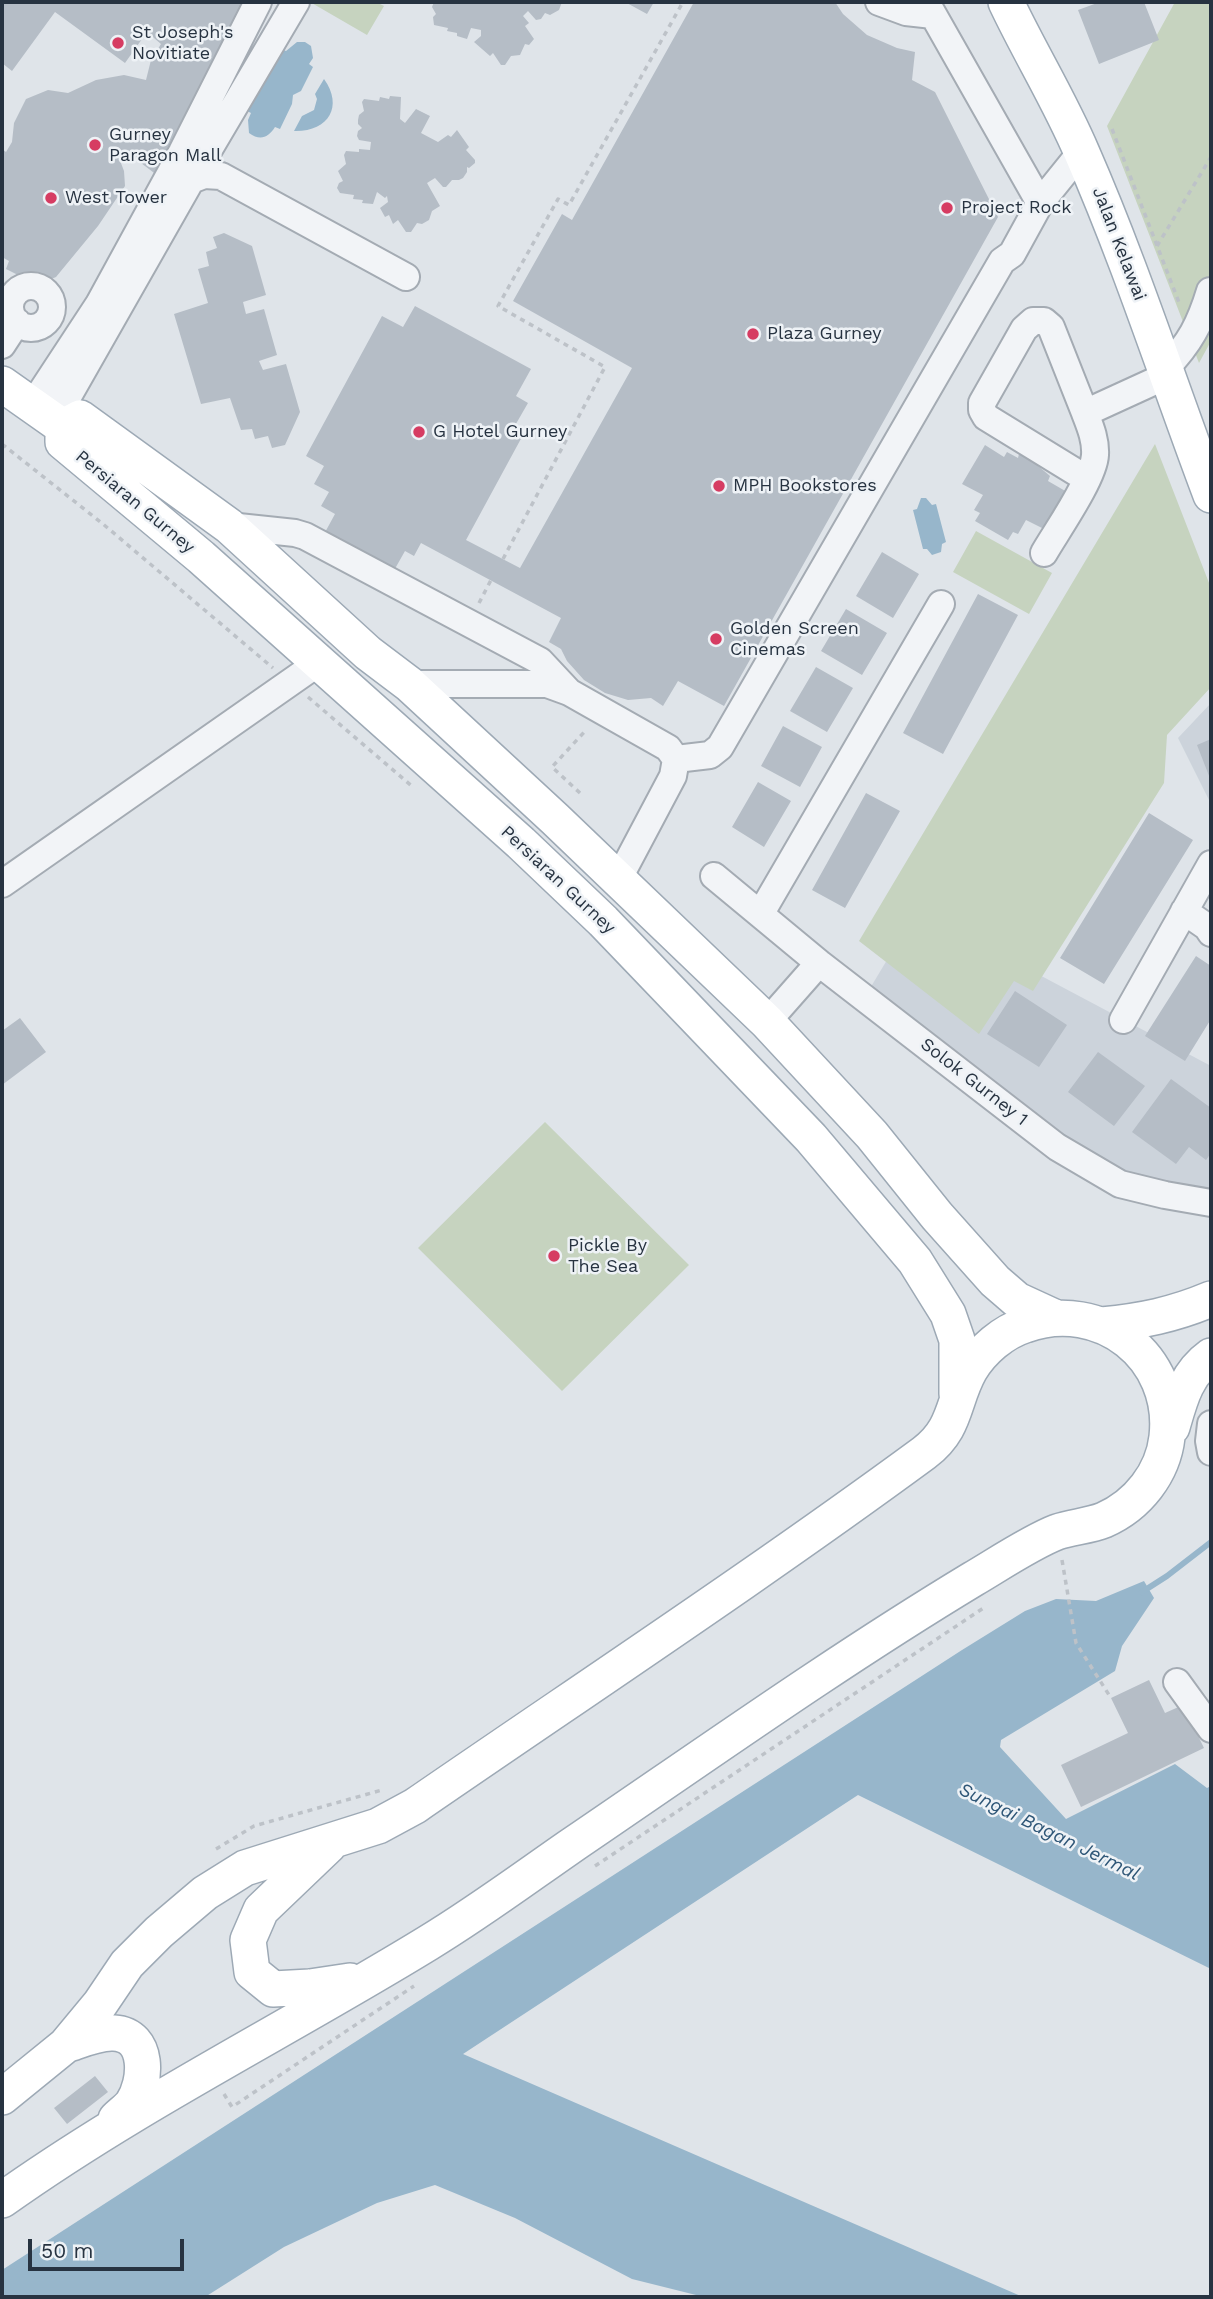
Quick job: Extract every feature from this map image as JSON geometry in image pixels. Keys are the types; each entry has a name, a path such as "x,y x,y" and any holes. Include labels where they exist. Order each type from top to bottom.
{"main road":[{"name":"Jalan Kelawai","path":"1006,2 1025,42 1051,85 1116,232 1211,495"},
{"name":"Persiaran Gurney","path":"2,384 50,418 63,442 201,557 521,843 603,920 811,1138 915,1261 948,1314 957,1340 957,1405"},
{"name":"Persiaran Gurney","path":"50,418 80,418 229,526 368,653 409,684 620,878 767,1022 872,1135 937,1216 995,1281 1017,1300 1054,1317"},
{"path":"201,557 229,526"},
{"path":"1102,1325 1141,1321 1177,1313 1211,1299"},
{"path":"2,2097 66,2045 100,2004 127,1964 159,1932 205,1893 245,1868 378,1826 415,1806 845,1511 941,1440 969,1372 990,1345 1020,1326 1054,1317 1078,1318 1102,1325 1128,1339 1149,1361 1163,1388 1168,1417 1166,1447"},
{"path":"2,2200 165,2094 432,1941 882,1634 1056,1533 1103,1521 1125,1508 1143,1492 1157,1471 1184,1385 1199,1365 1211,1356"},
{"path":"334,1840 261,1910 248,1940 252,1972 273,1989 345,1983 432,1941"},
{"path":"66,2045 115,2033 129,2037 139,2049 144,2067 140,2088 131,2105 90,2141"}],"street":[{"path":"50,418 99,304 182,152 258,2"},
{"path":"50,418 296,2"},
{"path":"879,2 906,12 930,8 1036,197"},
{"path":"676,759 710,755 720,747 1002,261 1002,251 1036,197 1082,151"},
{"path":"191,180 204,175 221,176 406,277"},
{"path":"1085,413 1167,372 1201,320 1210,291"},
{"path":"1044,553 1087,478 1096,457 1093,436 1051,327 1044,321 1033,321 1018,339 982,403 982,410 986,417 1087,478"},
{"path":"2,345 17,322"},
{"path":"229,526 305,536 540,661 569,692"},
{"path":"761,913 941,604"},
{"path":"2,884 318,663"},
{"path":"409,684 547,684 569,692 668,748 676,759 673,776 620,878"},
{"path":"1123,1020 1211,864"},
{"name":"Solok Gurney 1","path":"714,876 819,963 1057,1147 1120,1184 1211,1203"},
{"path":"1184,911 1207,927 1211,933"},
{"path":"767,1022 819,963"},
{"path":"1211,1424 1211,1452"},
{"path":"1177,1682 1211,1729"}],"path":[{"path":"503,559 605,367 498,306 558,199 569,205 683,2"},
{"path":"1112,129 1192,336"},
{"path":"1157,246 1211,157"},
{"path":"2,444 103,524 423,795"},
{"path":"488,585 491,580"},
{"path":"580,793 552,767 604,711"},
{"path":"1062,1560 1076,1643 1111,1698"},
{"path":"216,1849 254,1826 392,1788"}],"shaded area":[{"path":"1211,703 1211,804 1178,738"},
{"path":"917,910 1211,1066 1211,1203 1114,1172 863,1000"}],"green space":[{"path":"310,2 376,2 384,6 367,35"},
{"path":"1175,2 1211,2 1211,341 1199,363 1107,126"},
{"path":"1155,444 1211,588 1211,687 1167,735 1164,783 1033,991 1014,981 979,1034 859,941"},
{"path":"976,531 1052,573 1029,614 953,572"},
{"name":"Pickle By The Sea","path":"545,1122 689,1265 562,1391 418,1248"}],"water":[{"path":"297,42 305,42 311,46 313,58 309,64 313,67 301,91 293,95 292,104 280,129 275,127 270,134 257,137 249,133 248,120 251,113 247,111 281,49 286,51"},
{"path":"324,79 333,99 329,116 316,127 294,131 302,116 314,110 317,99 315,94"},
{"path":"921,498 926,498 932,505 936,504 946,542 942,544 941,552 932,555 927,549 923,549 913,510 917,509"},
{"name":"Sungai Bagan Jermal","path":"1144,1581 1154,1598 1122,1646 1115,1671 1001,1740 1000,1747 1066,1819 1175,1764 1207,1788 1211,1786 1211,1969 858,1795 463,2054 1023,2297 704,2297 632,2279 515,2218 435,2185 377,2203 284,2247 205,2297 2,2297 2,2270 962,1650 1025,1611 1056,1599 1096,1601"}],"building":[{"name":"Gurney Paragon Mall","path":"2,2 254,2 162,179 124,150 119,158 124,171 125,186 98,226 56,277 44,282 32,282 6,269 9,261 2,257 2,149 6,152 12,142 14,123 26,99 48,90 68,93 96,80 124,75 146,80 151,60 161,44 147,32 125,63 55,12 12,71 2,63"},
{"path":"434,2 562,2 559,10 550,15 545,13 541,19 536,20 528,11 523,16 529,23 525,26 534,39 529,45 525,44 520,55 511,56 505,65 501,65 493,53 490,56 474,42 481,36 481,30 471,28 467,39 447,31 448,28 434,25"},
{"path":"625,2 654,2 647,14"},
{"name":"Plaza Gurney","path":"694,2 835,2 843,14 867,35 897,48 915,52 912,80 935,92 998,217 724,706 678,681 663,706 651,698 628,700 605,693 584,680 567,661 561,649 549,642 561,618 421,543 414,556 405,551 392,574 323,536 335,514 321,506 329,492 314,484 324,466 306,456 382,316 403,327 415,306 531,369 516,396 528,403 513,429 523,435 466,540 520,568 632,368 513,301 562,214 572,220"},
{"path":"1100,2 1144,2 1159,40 1099,64 1078,10"},
{"path":"390,96 401,97 400,119 405,123 416,109 430,116 421,133 438,142 448,135 451,137 457,130 469,147 466,150 475,160 475,163 467,167 463,178 452,180 446,187 435,178 427,183 440,206 432,211 429,220 422,224 417,223 411,232 406,232 398,220 393,224 389,215 385,217 380,208 388,202 387,196 385,198 377,192 373,204 362,203 363,200 353,199 354,195 340,193 337,188 343,181 338,171 346,164 346,151 370,150 371,142 359,140 357,136 362,128 358,120 364,111 362,102 364,99 379,101 380,97 389,99"},
{"path":"224,233 252,246 266,295 243,302 246,314 264,309 277,355 259,361 263,370 286,364 300,412 285,445 272,448 268,436 255,439 252,429 241,430 230,398 201,404 174,314 208,303 198,269 209,266 206,252 217,248 213,237"},
{"path":"985,445 1004,457 1007,452 1018,458 1019,454 1030,459 1050,476 1048,481 1067,492 1046,530 1026,520 1018,534 1013,532 1008,540 975,521 980,513 974,510 983,495 962,484"},
{"path":"882,552 919,574 893,618 856,596"},
{"path":"978,594 1018,615 943,754 903,733"},
{"path":"846,609 887,633 862,675 821,651"},
{"path":"816,667 853,688 827,732 790,711"},
{"path":"783,726 822,747 800,787 761,766"},
{"path":"1211,739 1211,781 1197,745"},
{"path":"758,782 791,801 764,847 732,827"},
{"path":"866,793 900,811 845,908 812,890"},
{"path":"1149,813 1193,840 1104,984 1060,958"},
{"path":"1196,956 1211,966 1211,1019 1185,1061 1145,1036"},
{"path":"1015,991 1067,1025 1039,1067 987,1034"},
{"path":"20,1018 46,1052 2,1085 2,1031"},
{"path":"1098,1052 1145,1086 1114,1126 1068,1092"},
{"path":"1171,1079 1211,1108 1211,1153 1206,1160 1189,1147 1176,1164 1132,1132"},
{"path":"1149,1680 1165,1713 1183,1705 1204,1748 1081,1807 1061,1765 1128,1733 1111,1698"},
{"path":"95,2076 108,2092 67,2124 54,2108"}],"waterway":[{"path":"1142,1592 1211,1542"}],"place":[{"name":"St Joseph's Novitiate","path":"118,43"},
{"name":"Gurney Paragon Mall","path":"95,145"},
{"name":"West Tower","path":"51,198"},
{"name":"Project Rock","path":"947,208"},
{"name":"Plaza Gurney","path":"753,334"},
{"name":"G Hotel Gurney","path":"419,432"},
{"name":"MPH Bookstores","path":"719,486"},
{"name":"Golden Screen Cinemas","path":"716,639"},
{"name":"Pickle By The Sea","path":"554,1256"}]}
